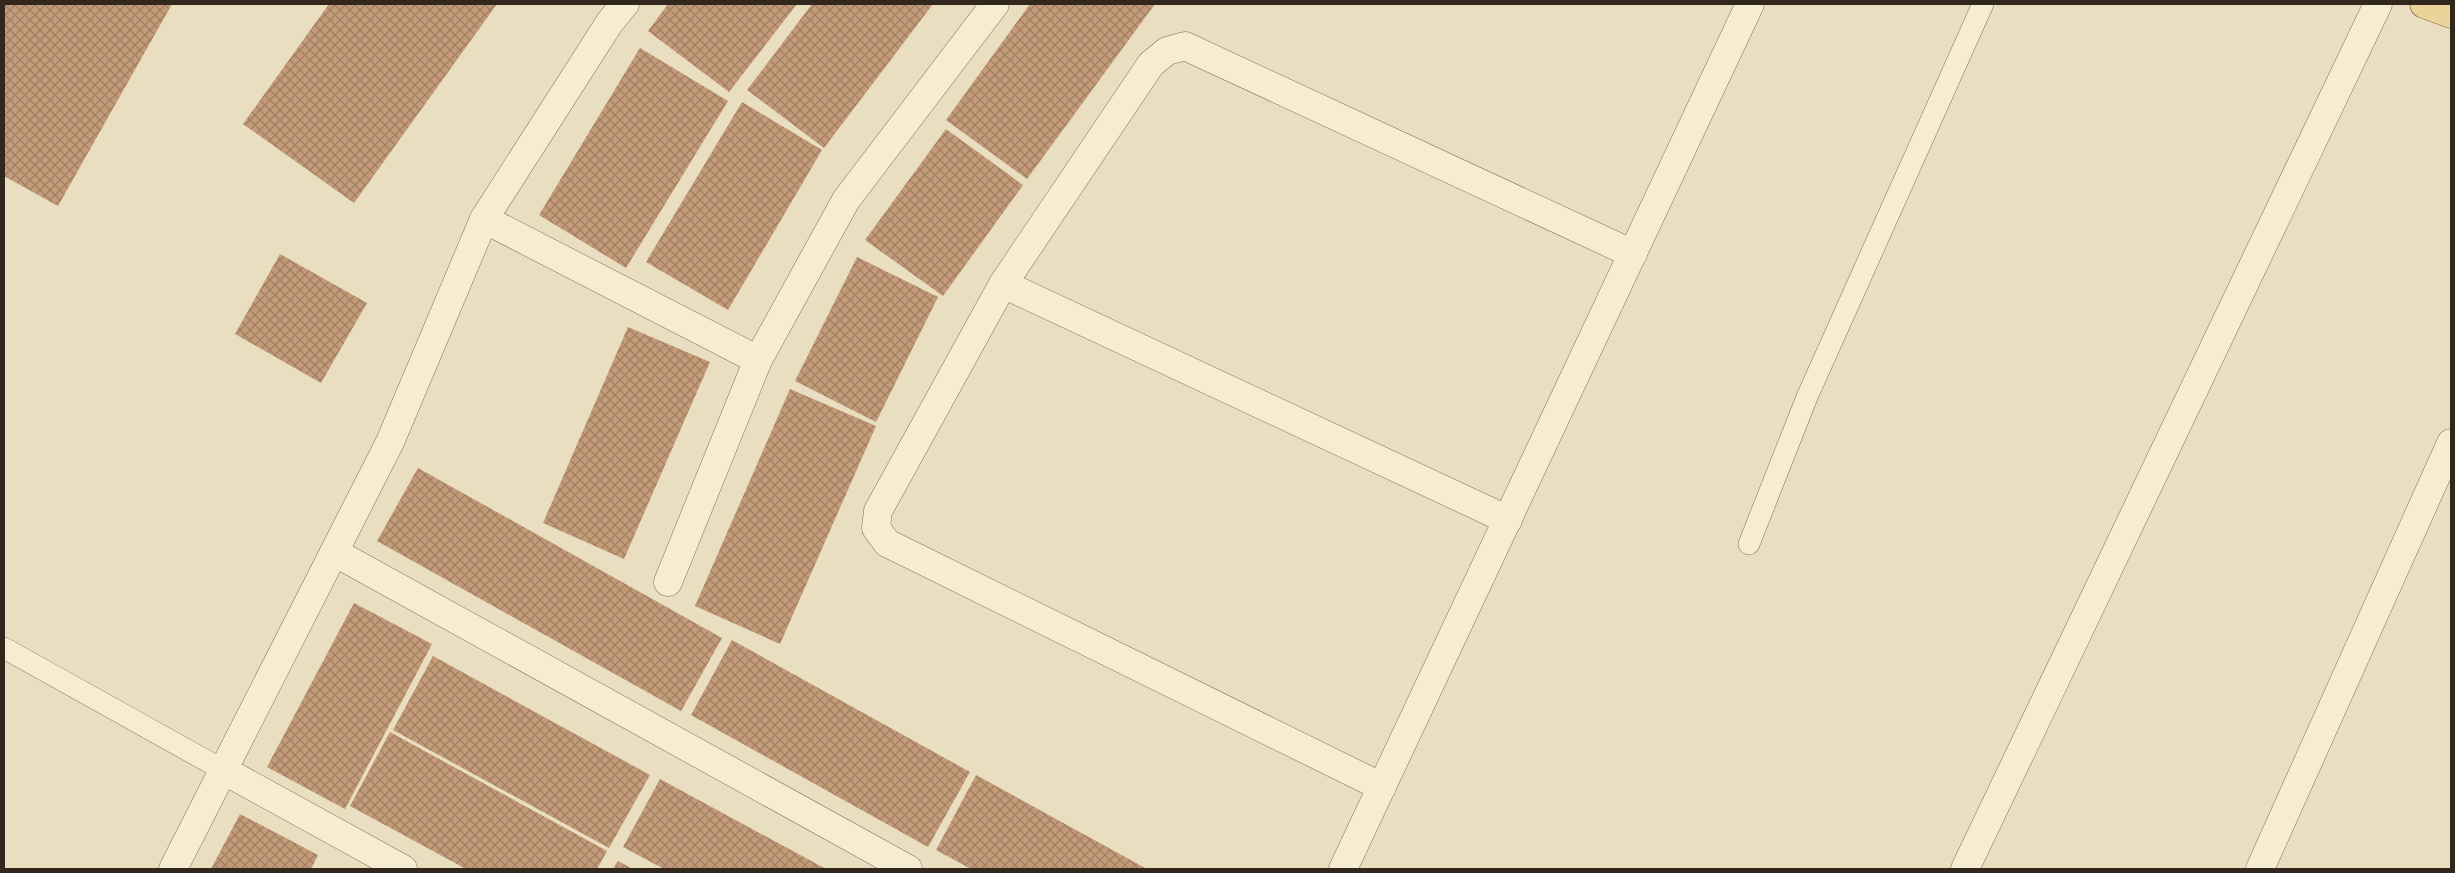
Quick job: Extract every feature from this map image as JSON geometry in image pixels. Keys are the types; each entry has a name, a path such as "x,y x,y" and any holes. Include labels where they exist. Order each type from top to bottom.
{"main road":[{"path":"2424,4 2451,14"}],"street":[{"path":"173,869 390,442 484,219 610,22 625,4"},
{"path":"668,582 758,360 846,200 995,4"},
{"path":"1343,869 1750,4"},
{"path":"1965,869 2378,4"},
{"path":"1382,787 887,544 876,528 878,512 1003,284 1151,64 1167,51 1185,46 1633,254"},
{"path":"484,219 758,360"},
{"path":"1003,284 1508,520"},
{"path":"2260,869 2451,443"},
{"path":"334,552 908,869"},
{"path":"224,770 403,869"}],"lane":[{"path":"1749,544 1807,397 1983,4"},
{"path":"4,648 224,770"}],"building":[{"path":"4,4 172,4 58,206 4,176"},
{"path":"329,4 497,4 354,203 243,124"},
{"path":"668,4 797,4 729,92 648,31"},
{"path":"812,4 933,4 824,148 747,90"},
{"path":"1030,4 1155,4 1027,179 946,120"},
{"path":"640,48 728,101 626,268 539,215"},
{"path":"742,102 822,150 728,310 646,262"},
{"path":"946,129 1023,185 943,296 865,240"},
{"path":"280,254 367,303 321,383 235,334"},
{"path":"857,257 938,297 876,422 795,381"},
{"path":"628,327 710,362 624,559 543,523"},
{"path":"790,389 876,426 780,644 695,606"},
{"path":"418,468 722,638 681,711 377,541"},
{"path":"354,603 432,644 345,809 267,767"},
{"path":"732,640 970,772 928,847 691,715"},
{"path":"433,656 650,775 609,848 393,730"},
{"path":"390,732 607,851 597,869 466,869 350,806"},
{"path":"976,775 1147,869 971,869 936,850"},
{"path":"660,779 826,869 664,869 623,847"},
{"path":"240,814 318,855 311,869 211,869"},
{"path":"618,861 633,869 613,869"}]}
